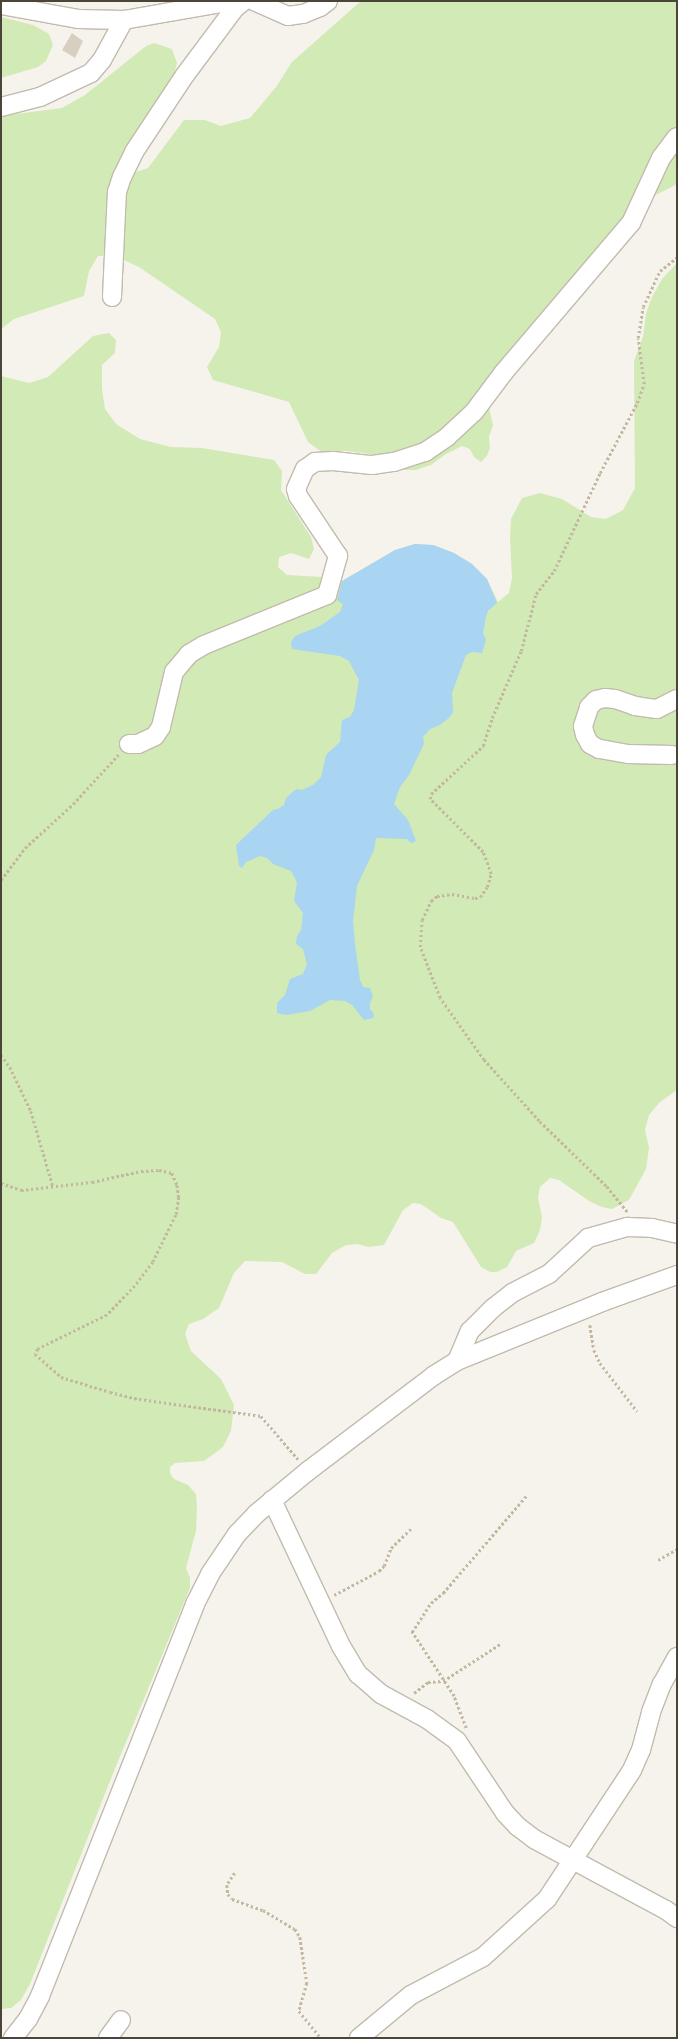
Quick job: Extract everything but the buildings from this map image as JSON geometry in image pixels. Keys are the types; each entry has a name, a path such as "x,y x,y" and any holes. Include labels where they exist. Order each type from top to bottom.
{"street":[{"path":"1,5 78,19 124,20 234,1"},
{"path":"112,297 117,192 122,176 134,152 185,75 235,8 244,1"},
{"path":"254,1 288,16 303,14 320,7 328,1"},
{"path":"1,107 40,97 91,73 102,60 124,20"},
{"path":"128,744 138,744 155,736 161,726 174,672 189,654 204,645 327,595 338,556 298,496 296,489 305,469 315,462 333,461 372,465 394,462 424,452 447,437 474,412 527,345 631,223 662,158 677,137"},
{"path":"672,755 628,754 599,749 590,744 584,735 583,726 589,707 596,700 615,698 635,706 657,709 677,699"},
{"path":"457,1361 470,1331 493,1308 506,1298 549,1274 588,1238 628,1226 677,1234"},
{"path":"13,2038 28,2020 40,1996 195,1604 222,1555 238,1534 272,1500 308,1471 425,1382 457,1361 587,1308 677,1275"},
{"path":"272,1500 320,1602 358,1674 381,1694 427,1719 457,1741 505,1813 516,1826 573,1862 666,1910 677,1918"},
{"path":"359,2038 410,1995 454,1974 490,1951 547,1899 632,1770 641,1750 660,1691 677,1657"},
{"path":"108,2038 121,2020"}],"path":[{"path":"639,1227 606,1186 539,1121 484,1060 440,998 420,947 422,920 431,901 437,896 452,894 475,898 480,897 487,887 491,874 483,852 430,799 430,794 483,746 492,718 521,651 536,594 554,571 600,473 637,403 644,384 638,338 643,307 660,271 677,257"},
{"path":"1,880 25,848 73,804 128,744"},
{"path":"1,1055 10,1067 31,1111 53,1186"},
{"path":"1,1183 21,1190 92,1182 158,1170 172,1173 178,1185 179,1197 171,1229 153,1262 135,1286 107,1316 38,1348 35,1354 61,1377 139,1400 261,1416 308,1471"},
{"path":"587,1308 594,1350 600,1363 637,1411"},
{"path":"468,1736 459,1706 413,1637 414,1628 431,1603 443,1593 527,1495"},
{"path":"320,1602 379,1571 384,1566 391,1548 412,1528"},
{"path":"658,1560 677,1549"},
{"path":"401,1706 428,1682 443,1681 500,1644"},
{"path":"235,1873 227,1885 228,1894 232,1899 263,1910 295,1929 300,1937 307,1983 299,2011 321,2038"}],"green space":[{"path":"361,1 677,1 677,184 654,196 625,227 486,396 493,425 489,437 490,448 487,456 481,462 474,457 470,449 462,446 446,454 431,465 416,470 404,470 388,464 377,455 347,451 322,452 308,442 289,402 213,380 207,367 219,347 221,332 215,319 139,267 113,255 98,256 89,271 84,296 14,319 1,329 1,116 62,108 85,95 146,46 154,43 172,49 177,63 171,86 127,159 136,172 148,168 184,120 205,120 221,126 250,118 276,87 292,62"},
{"path":"1,17 33,25 49,34 53,45 46,61 38,67 1,78"},
{"path":"677,263 677,1090 660,1102 649,1115 645,1130 649,1148 646,1169 629,1200 612,1209 602,1207 589,1201 559,1180 550,1178 540,1187 538,1197 542,1218 540,1230 534,1243 516,1251 507,1267 497,1272 490,1272 481,1267 453,1222 441,1218 421,1204 413,1203 403,1210 384,1245 368,1247 358,1244 346,1245 332,1253 316,1274 305,1274 282,1262 245,1261 234,1273 219,1308 203,1319 189,1324 185,1334 191,1351 221,1379 234,1405 231,1431 223,1447 204,1461 175,1463 170,1467 170,1473 174,1479 188,1485 196,1494 196,1531 186,1568 190,1578 190,1588 114,1771 30,1984 21,2000 11,2008 1,2009 1,376 29,383 48,377 93,336 109,333 116,340 115,353 102,365 102,389 105,409 116,424 140,439 171,447 202,448 274,460 282,471 281,490 311,537 314,549 309,559 291,553 279,557 278,567 287,575 322,577 342,581 395,550 415,544 433,545 454,553 472,564 487,579 498,602 509,593 512,578 511,519 522,498 540,493 562,499 591,517 606,519 623,510 635,488 634,361 643,337 646,314 651,299 662,279"}],"water":[{"path":"415,544 433,545 454,553 472,564 487,579 497,603 488,611 486,617 483,633 486,640 482,653 472,652 466,655 452,693 453,712 450,717 440,725 430,729 423,737 424,744 409,775 400,787 394,804 408,820 416,841 411,843 407,839 376,838 374,850 357,886 353,921 355,944 360,980 363,987 370,988 373,996 370,1009 374,1014 373,1018 364,1020 352,1005 345,1001 330,1000 310,1011 286,1015 277,1013 277,1003 285,995 290,979 303,974 307,964 303,949 296,944 297,936 301,930 303,913 294,901 297,882 291,871 273,864 267,858 260,856 246,862 242,868 239,866 236,845 273,810 284,805 286,798 296,789 302,790 313,785 321,777 326,755 340,742 342,720 350,717 354,710 359,680 349,661 340,656 292,649 291,642 295,636 320,626 340,612 343,604 337,600 342,581 395,550"}]}
